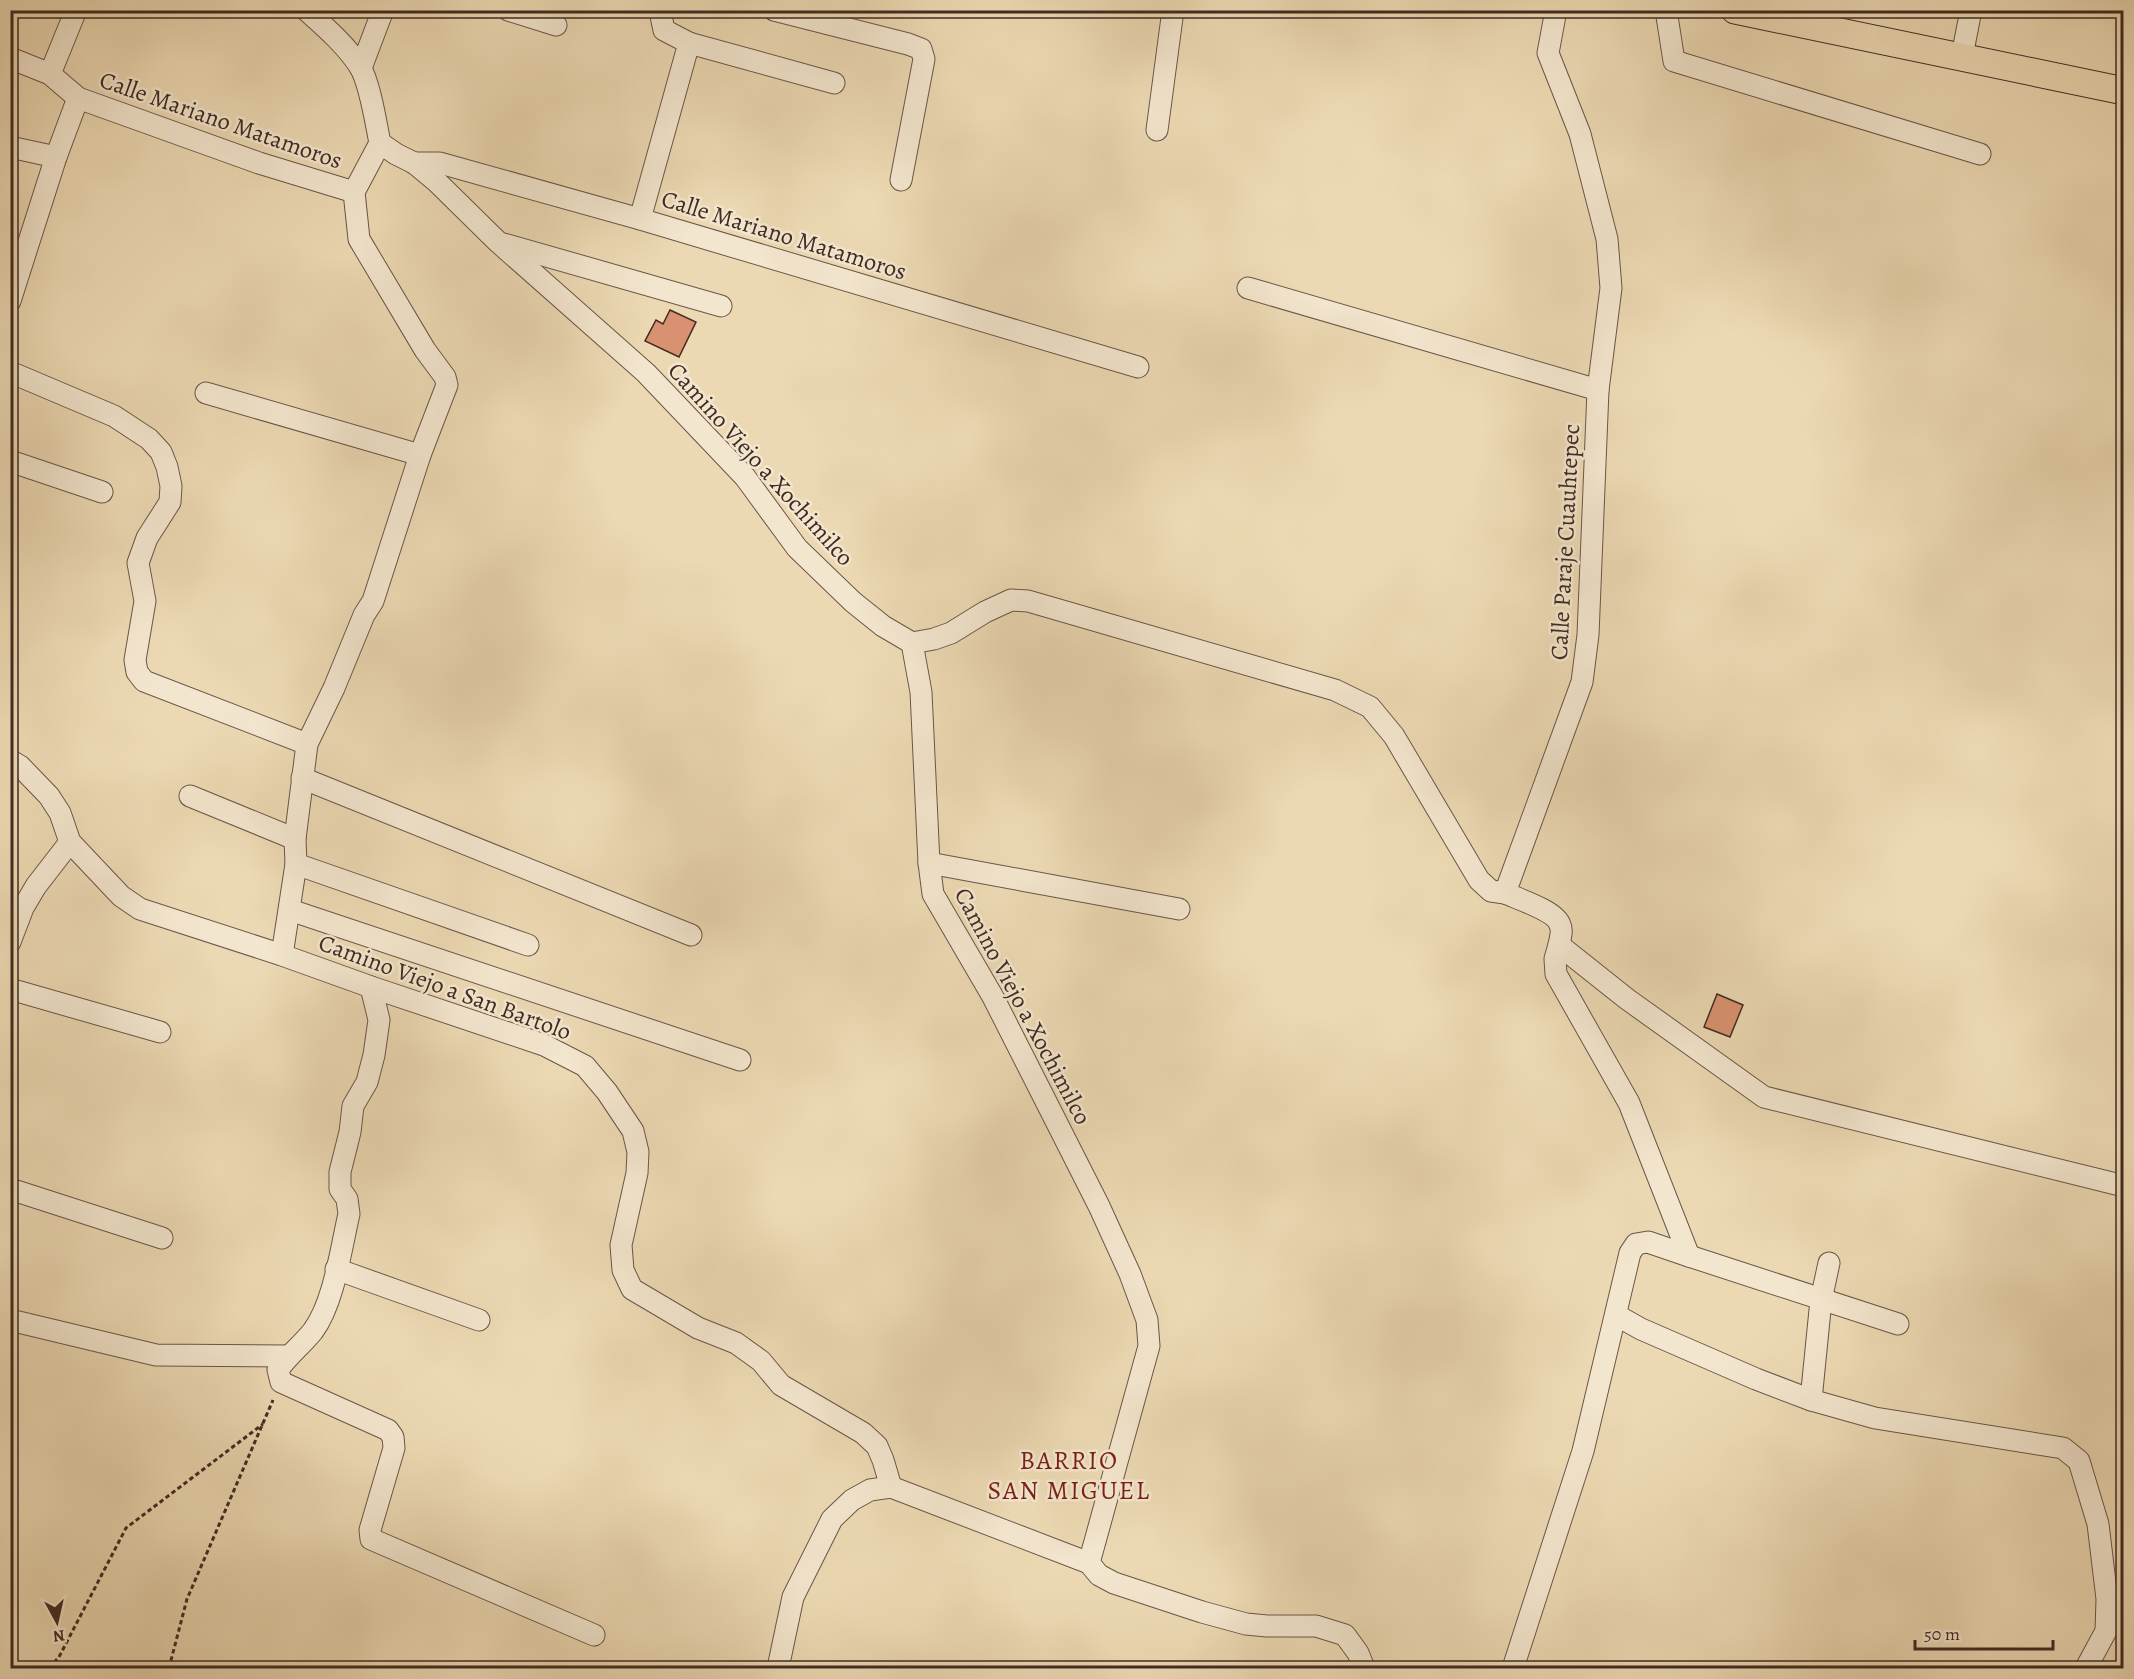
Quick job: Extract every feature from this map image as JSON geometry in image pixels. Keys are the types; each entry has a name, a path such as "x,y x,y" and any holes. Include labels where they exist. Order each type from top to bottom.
{"main road":[{"path":"1735,10 2124,91"}],"street":[{"path":"51,74 76,10"},
{"path":"10,760 20,766 49,796 60,813 70,842 121,896 140,909 282,955 296,864 295,839 306,744 334,688 364,615 373,601 420,455 447,385 445,376 425,350 359,239 354,192 380,143 373,108 361,68 331,33 306,10"},
{"path":"361,68 383,10"},
{"path":"508,10 556,26"},
{"path":"663,10 664,30 688,43 834,83"},
{"path":"774,10 921,49 924,59 901,180"},
{"path":"1157,130 1173,10"},
{"name":"Calle Paraje Cuauhtepec","path":"1505,893 1582,682 1588,635 1598,390 1611,288 1607,238 1580,134 1548,53 1556,10"},
{"path":"1666,10 1674,61 1980,154"},
{"path":"1962,56 1971,10"},
{"path":"640,219 688,43"},
{"name":"Calle Mariano Matamoros","path":"10,58 51,74 78,98 259,163 354,192"},
{"path":"10,301 17,264 78,98"},
{"name":"Camino Viejo a Xochimilco","path":"380,143 414,162 498,242 646,373 745,477 797,548 853,602 882,626 912,643 921,692 929,863 933,894 993,997 1038,1084 1130,1274 1147,1320 1149,1346 1089,1563"},
{"path":"10,147 56,157"},
{"name":"Calle Mariano Matamoros","path":"414,162 440,163 640,219 1138,367"},
{"path":"498,242 721,306"},
{"path":"1248,288 1598,390"},
{"path":"10,372 114,416 149,440 161,452 171,486 170,502 147,538 138,563 145,601 135,660 137,672 144,681 306,744"},
{"path":"206,393 420,455"},
{"path":"10,461 102,492"},
{"path":"912,643 951,633 985,612 1011,600 1028,600 1335,690 1370,707 1394,736 1479,880 1491,891 1505,893 1551,914 1560,922 1559,945 1555,959 1556,974 1629,1103 1689,1256"},
{"path":"302,778 691,935"},
{"path":"190,796 295,839"},
{"path":"10,942 23,908 36,886 70,842"},
{"path":"929,863 1179,909"},
{"path":"296,864 528,945"},
{"path":"290,910 740,1060"},
{"path":"1559,945 1627,999 1764,1097 2124,1186"},
{"name":"Camino Viejo a San Bartolo","path":"282,955 544,1046 585,1066 607,1092 633,1131 638,1152 637,1173 621,1245 623,1270 632,1289 698,1328 736,1343 761,1361 782,1385 863,1433 877,1446 891,1487"},
{"path":"371,987 379,1020 374,1055 367,1082 353,1106 350,1132 340,1172 340,1189 347,1199 349,1214 326,1306 313,1330 288,1356 279,1370 281,1382 388,1430 393,1437 394,1448 370,1530 371,1539 594,1635"},
{"path":"10,989 160,1032"},
{"path":"10,1189 162,1239"},
{"path":"1513,1668 1583,1451 1630,1253 1636,1244 1648,1242 1898,1324"},
{"path":"1810,1400 1821,1300 1829,1263"},
{"path":"336,1269 479,1320"},
{"path":"1616,1315 1641,1329 1810,1400 1875,1418 2063,1448 2079,1461 2098,1524 2107,1599 2106,1631 2086,1668"},
{"path":"10,1320 156,1356 288,1356"},
{"path":"778,1668 793,1597 832,1519 852,1500 870,1490 891,1487 1089,1563 1099,1575 1114,1583 1202,1612 1246,1624 1316,1626 1345,1635 1358,1653 1364,1668"}],"path":[{"path":"169,1668 187,1599 281,1382"},
{"path":"49,1668 59,1657 126,1528 263,1424"}],"building":[{"path":"670,310 696,322 679,357 645,341 656,320 663,324"},
{"path":"1717,994 1743,1005 1730,1037 1704,1027"}],"district":[{"name":"BARRIO SAN MIGUEL","path":"1069,1475"}]}
